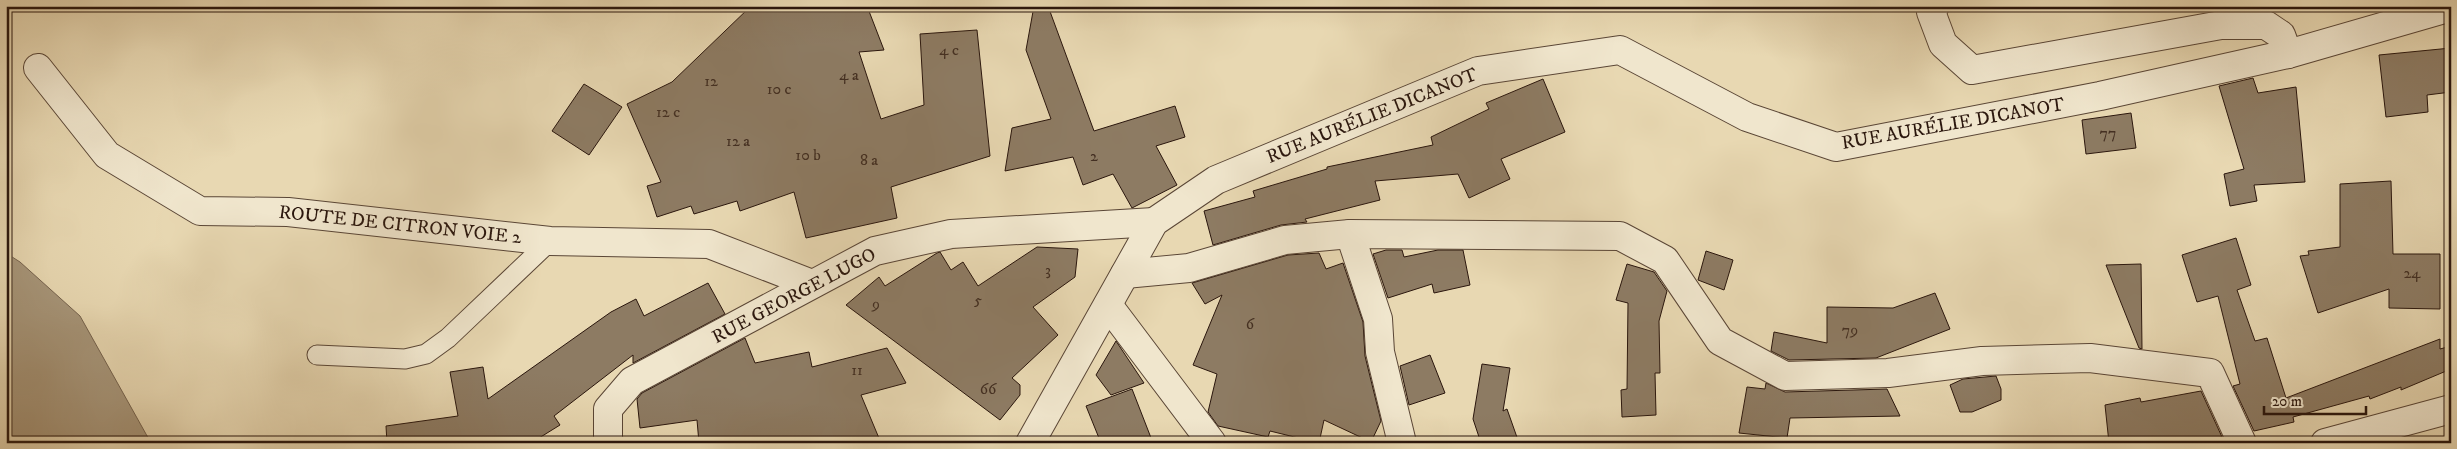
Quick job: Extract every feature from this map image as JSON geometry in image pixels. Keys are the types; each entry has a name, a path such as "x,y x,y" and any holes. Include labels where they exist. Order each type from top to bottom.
{"street":[{"path":"1935,6 1931,12 1943,44 1972,70 2221,25 2266,25 2281,35 2288,54"},
{"name":"RUE AURÉLIE DICANOT","path":"1030,443 1154,222 1216,180 1478,71 1620,50 1747,117 1836,147 2100,96 2288,54 2451,7"},
{"name":"ROUTE DE CITRON VOIE 2","path":"38,68 107,155 200,211 288,212 550,241 709,244 812,284"},
{"name":"RUE GEORGE LUGO","path":"608,443 608,409 632,381 769,310 812,284 875,251 951,234 1154,222"},
{"path":"1350,234 1378,319 1380,352 1402,443"},
{"path":"1125,274 1189,268 1285,240 1350,234 1620,236 1665,260 1720,341 1785,376 1888,373 1982,360 2090,358 2210,373 2242,443"},
{"path":"1108,305 1212,443"},
{"path":"2325,443 2451,409"}],"lane":[{"path":"316,356 405,359 426,354 448,338 550,241"}],"shaded area":[{"path":"6,253 20,262 80,316 151,443 6,443"}],"building":[{"path":"751,6 867,6 884,50 859,52 881,119 924,105 920,34 977,30 990,156 891,187 897,218 806,238 794,192 740,211 737,201 694,214 691,206 657,217 647,186 661,182 627,104 672,82"},
{"path":"1034,6 1048,6 1094,131 1175,106 1185,137 1156,146 1177,185 1132,208 1113,174 1083,185 1073,157 1005,171 1012,128 1051,119 1026,50"},
{"path":"2451,48 2451,92 2427,95 2428,112 2386,117 2379,55"},
{"path":"2253,78 2258,93 2296,87 2305,182 2254,185 2257,201 2230,206 2224,174 2244,169 2219,86"},
{"path":"1543,79 1565,132 1501,159 1510,179 1469,198 1458,174 1375,181 1380,200 1305,219 1307,222 1281,225 1213,245 1204,211 1255,197 1253,191 1327,169 1327,167 1433,145 1431,137 1489,109 1486,103"},
{"path":"584,84 622,107 589,155 552,131"},
{"path":"2131,113 2136,148 2086,154 2082,120"},
{"path":"2391,181 2393,254 2440,254 2440,309 2389,308 2389,289 2318,313 2300,256 2309,255 2308,251 2340,247 2340,184"},
{"path":"2236,238 2251,285 2237,290 2255,341 2267,338 2286,398 2440,339 2440,349 2451,346 2451,369 2401,390 2401,387 2370,399 2369,396 2293,417 2294,422 2254,431 2233,386 2240,384 2218,296 2197,302 2182,255"},
{"path":"1037,247 1078,249 1075,277 1033,307 1058,335 1012,378 1020,385 1020,395 1000,420 846,305 879,277 885,286 940,252 951,270 963,262 978,286"},
{"path":"1386,250 1402,250 1404,257 1438,250 1463,250 1470,285 1434,293 1432,284 1388,298 1373,254"},
{"path":"1706,251 1733,260 1724,290 1698,280"},
{"path":"1319,253 1326,269 1343,263 1363,322 1365,356 1381,421 1371,442 1324,420 1319,443 1270,431 1268,437 1218,426 1208,412 1217,374 1193,365 1222,295 1205,304 1192,283 1288,255"},
{"path":"1627,264 1654,272 1667,291 1659,321 1660,373 1655,373 1656,415 1622,417 1621,390 1627,389 1628,303 1616,300"},
{"path":"2141,264 2142,349 2139,348 2106,265"},
{"path":"708,283 725,314 633,363 633,355 554,416 560,425 531,443 387,443 386,426 458,416 450,372 483,367 488,399 611,312 636,299 644,316"},
{"path":"1935,293 1950,329 1876,358 1789,360 1771,351 1774,332 1827,343 1827,307 1893,308"},
{"path":"745,338 755,363 809,352 812,367 887,348 906,383 861,395 881,443 699,443 697,420 640,428 637,399 642,393"},
{"path":"1116,341 1144,383 1111,395 1096,375"},
{"path":"1430,355 1445,393 1409,405 1400,366"},
{"path":"1482,364 1510,368 1503,411 1507,409 1519,443 1481,443 1473,419"},
{"path":"1996,376 2001,389 2001,400 1972,412 1960,412 1950,385 1963,379"},
{"path":"1766,383 1785,392 1887,389 1900,416 1790,418 1787,438 1739,433 1747,387 1765,389"},
{"path":"1132,389 1153,443 1101,443 1086,406"},
{"path":"2201,391 2222,437 2187,443 2109,443 2105,405 2140,398 2141,402"}]}
